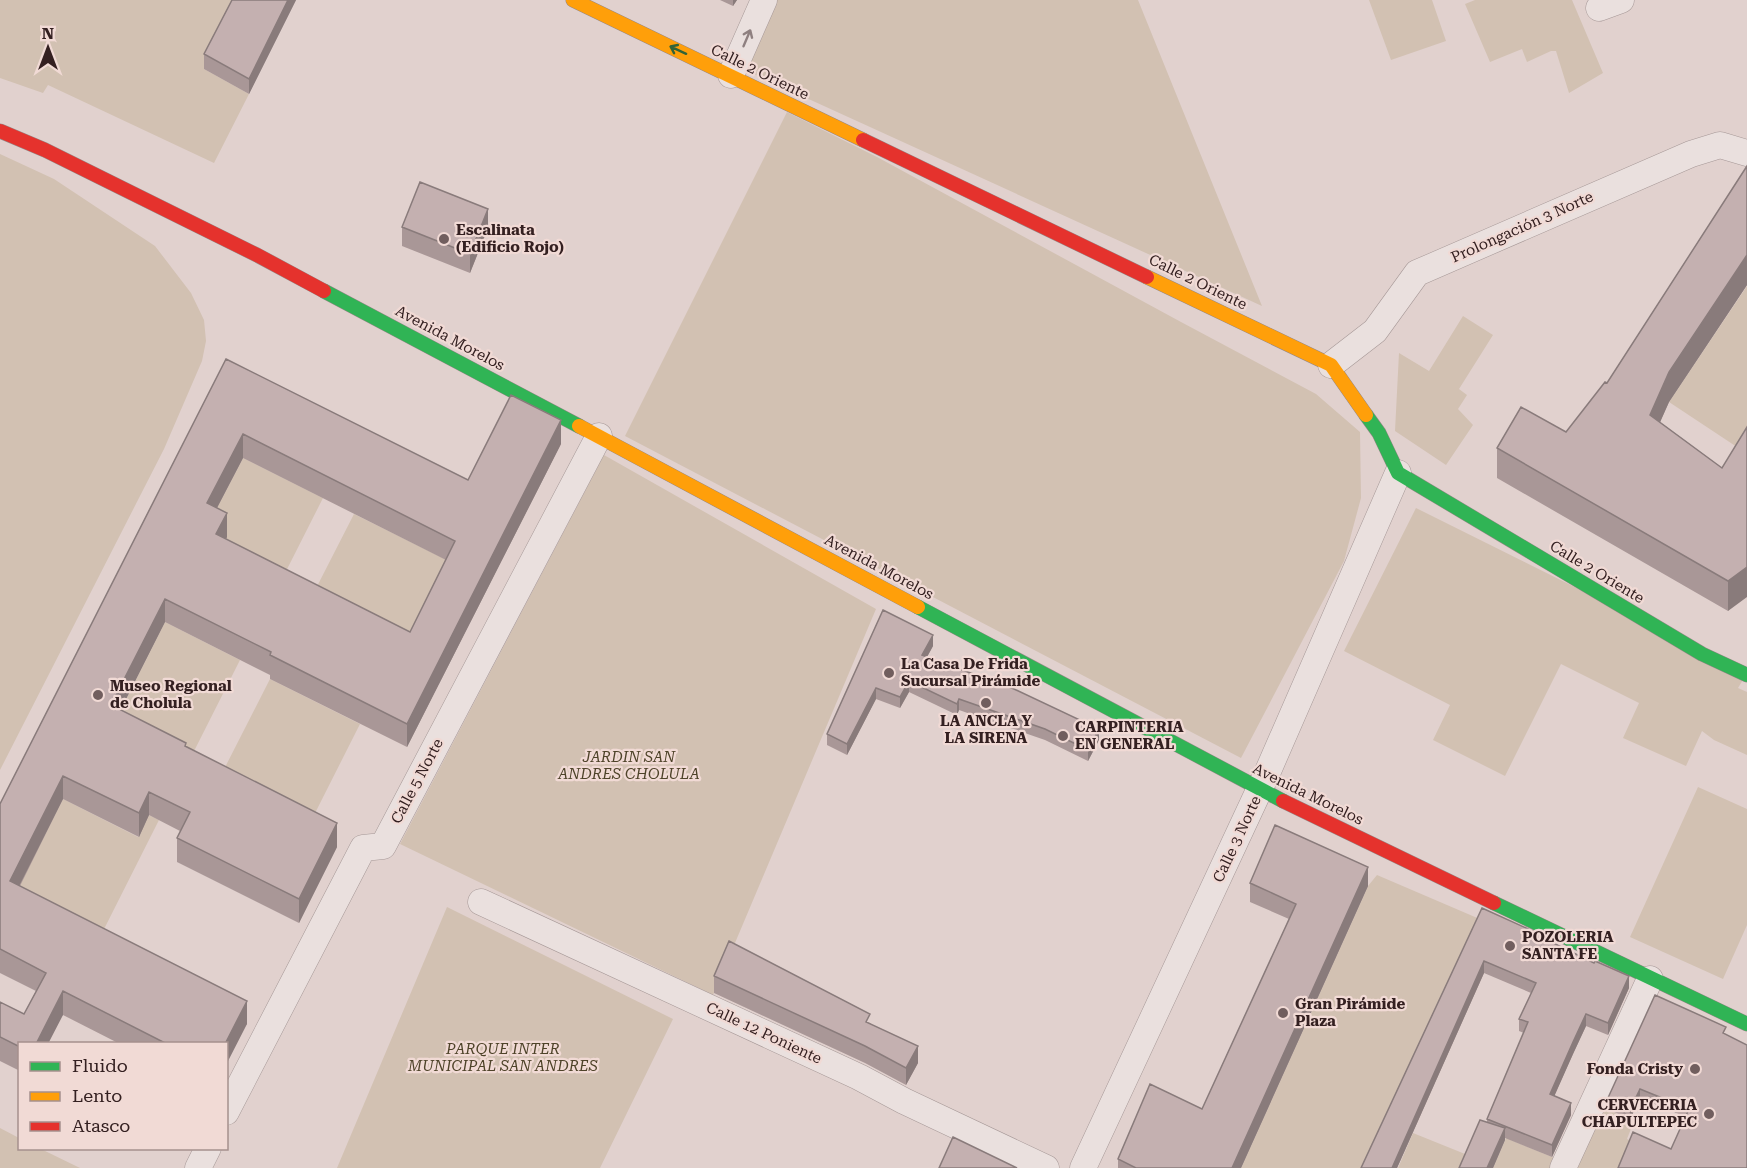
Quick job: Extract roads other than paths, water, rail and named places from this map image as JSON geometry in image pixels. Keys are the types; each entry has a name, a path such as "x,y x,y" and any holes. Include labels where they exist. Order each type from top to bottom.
{"main road":[{"name":"Calle 2 Oriente","path":"573,0 1331,366 1378,433 1398,473 1702,654 1747,675"},
{"name":"Avenida Morelos","path":"0,131 45,150 257,255 1260,790 1747,1024"}],"street":[{"path":"731,75 764,0"},
{"name":"Prolongación 3 Norte","path":"1331,366 1375,331 1417,273 1691,154 1720,145 1747,153"},
{"name":"Calle 5 Norte","path":"228,1108 363,848 383,846 599,436"},
{"name":"Calle 3 Norte","path":"1083,1168 1260,790 1398,473"},
{"name":"Calle 12 Poniente","path":"480,902 848,1072 1046,1168"},
{"path":"1563,1168 1650,979"},
{"path":"198,1168 207,1150"}],"place":[{"name":"Escalinata (Edificio Rojo)","path":"444,239"},
{"name":"La Casa De Frida Sucursal Pirámide","path":"889,673"},
{"name":"Museo Regional de Cholula","path":"98,695"},
{"name":"LA ANCLA Y LA SIRENA","path":"986,703"},
{"name":"CARPINTERIA EN GENERAL","path":"1063,736"},
{"name":"POZOLERIA SANTA FE","path":"1510,946"},
{"name":"Gran Pirámide Plaza","path":"1283,1013"},
{"name":"Fonda Cristy","path":"1695,1069"},
{"name":"CERVECERIA CHAPULTEPEC","path":"1709,1114"}],"park label":[{"name":"JARDIN SAN ANDRES CHOLULA","path":"629,766"},
{"name":"PARQUE INTER MUNICIPAL SAN ANDRES","path":"503,1058"}]}
